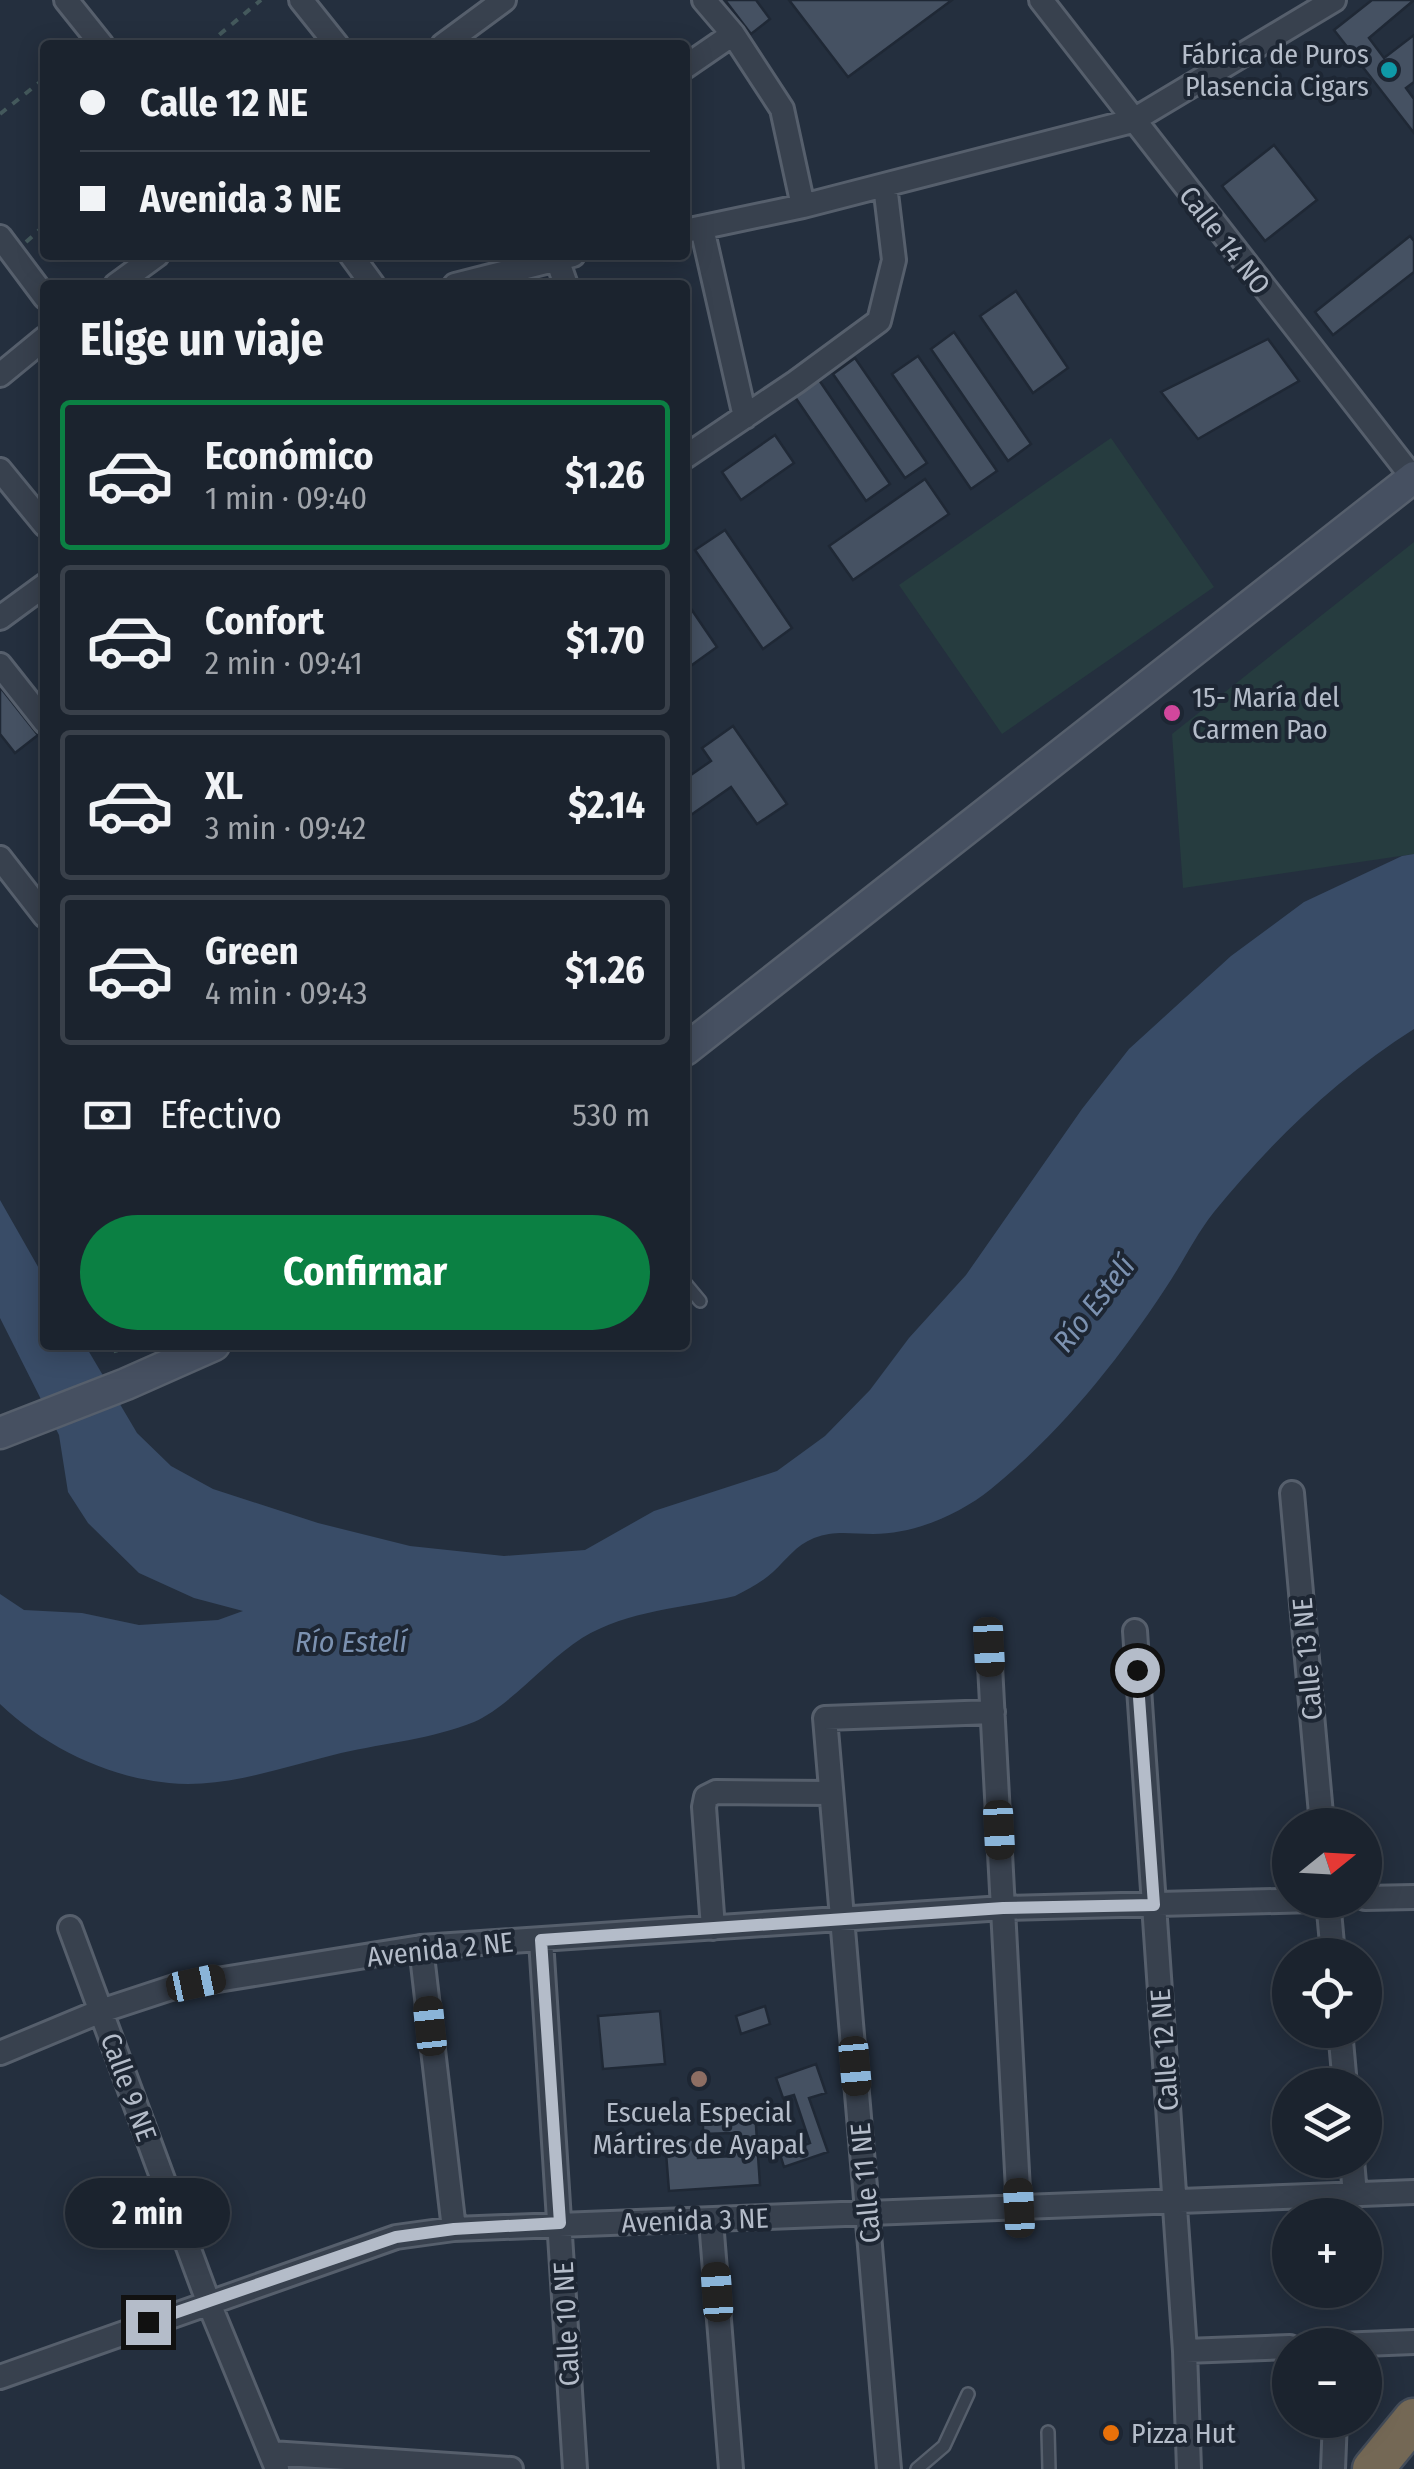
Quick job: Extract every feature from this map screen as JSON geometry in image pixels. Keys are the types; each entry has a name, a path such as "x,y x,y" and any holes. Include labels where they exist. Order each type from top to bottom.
{"highway":[{"path":"1374,2469 1414,2418"}],"street":[{"path":"66,0 98,40"},
{"path":"301,0 333,40"},
{"path":"450,40 504,0"},
{"path":"704,0 782,108 803,206"},
{"path":"744,417 693,230 803,206 1132,121 1334,0"},
{"name":"Calle 14 NO","path":"1051,4 1132,121 1413,478"},
{"path":"690,63 732,34"},
{"path":"690,454 879,320 894,260 885,185"},
{"path":"0,237 40,291"},
{"path":"123,280 151,260"},
{"path":"475,280 553,260"},
{"path":"0,376 40,342"},
{"path":"0,470 40,519"},
{"path":"690,1046 1413,478"},
{"path":"0,618 40,588"},
{"path":"0,665 40,716"},
{"path":"0,858 40,910"},
{"path":"0,1434 203,1350"},
{"name":"Calle 13 NE","path":"1292,1492 1320,1808"},
{"name":"Calle 12 NE","path":"1135,1631 1184,2351 1188,2469"},
{"path":"989,1647 1019,2208"},
{"name":"Calle 11 NE","path":"889,2469 825,1718 993,1712"},
{"path":"713,1928 706,1797 716,1792 831,1792"},
{"path":"1382,1898 1414,1897"},
{"name":"Avenida 2 NE","path":"0,2054 101,2011 174,1988 421,1947 1003,1908 1272,1901"},
{"name":"Calle 9 NE","path":"70,1928 208,2301 274,2461"},
{"name":"Calle 10 NE","path":"541,1940 575,2469"},
{"path":"421,1947 454,2229"},
{"path":"1354,2178 1355,2195"},
{"name":"Avenida 3 NE","path":"0,2376 396,2237 454,2229 1414,2192"},
{"path":"711,2222 731,2469"},
{"path":"1382,2343 1414,2342"},
{"path":"1184,2351 1272,2348"},
{"path":"1334,2469 1335,2438"},
{"path":"274,2461 511,2469"}],"lane":[{"path":"690,1289 700,1301"},
{"path":"917,2469 944,2446 968,2394"},
{"path":"1048,2432 1049,2469"}],"path":[{"path":"212,40 261,0"},
{"path":"0,114 40,82"}],"green space":[{"path":"1111,438 1214,587 1002,734 899,585"},
{"path":"1414,542 1414,854 1183,888 1172,734"}],"water":[{"name":"Río Estelí","path":"1414,854 1414,1029 1332,1090 1259,1161 1207,1221 1147,1316 1086,1395 1041,1444 965,1507 905,1530 836,1533 814,1538 764,1579 735,1596 618,1621 569,1647 501,1705 474,1722 442,1733 256,1775 190,1784 123,1774 57,1746 0,1704 0,1594 24,1610 82,1613 139,1625 218,1620 243,1611 194,1598 139,1573 88,1523 68,1492 59,1435 0,1318 0,1200 40,1270 40,1350 88,1350 137,1433 171,1466 213,1489 318,1523 410,1546 504,1556 585,1550 654,1511 777,1471 825,1436 870,1390 909,1338 966,1275 1082,1109 1129,1049 1231,956 1304,902"}],"building":[{"path":"725,0 756,0 770,19 751,34"},
{"path":"789,0 952,0 848,77"},
{"name":"Fábrica de Puros Plasencia Cigars","path":"1372,0 1414,0 1369,38 1384,58 1414,35 1414,82 1406,88 1414,99 1414,133 1334,30"},
{"path":"1274,145 1317,200 1265,241 1222,186"},
{"path":"1410,236 1414,241 1414,272 1333,335 1315,312"},
{"path":"1016,291 1068,368 1033,393 980,316"},
{"path":"954,332 1031,444 1008,461 931,349"},
{"path":"1268,339 1299,381 1198,439 1161,392"},
{"path":"918,356 997,471 971,489 892,374"},
{"path":"855,358 927,463 905,478 833,374"},
{"path":"819,380 890,484 866,501 795,397"},
{"path":"775,435 794,463 741,500 722,472"},
{"path":"925,479 949,514 853,580 829,546"},
{"path":"725,530 792,628 763,649 695,550"},
{"path":"690,607 717,647 690,666"},
{"path":"0,687 38,735 15,753 0,734"},
{"path":"733,726 787,804 757,824 731,787 690,816 690,776 711,761 702,748"},
{"path":"765,2006 770,2024 741,2034 736,2016"},
{"path":"660,2011 665,2064 603,2069 598,2016"},
{"path":"816,2064 826,2093 809,2098 828,2152 784,2167 780,2154 810,2143 794,2095 783,2098 776,2078"},
{"path":"755,2111 760,2185 669,2191 665,2140 697,2140 698,2158 733,2156 732,2133 703,2134 703,2113"}],"place":[{"name":"Fábrica de Puros Plasencia Cigars","path":"1389,70"},
{"name":"15- María del Carmen Pao","path":"1172,713"},
{"name":"Escuela Especial Mártires de Ayapal","path":"699,2079"},
{"name":"Pizza Hut","path":"1111,2433"}],"route":[{"path":"148,2322 396,2237 454,2229 560,2223 541,1940 1003,1908 1154,1905 1137,1670"}]}
